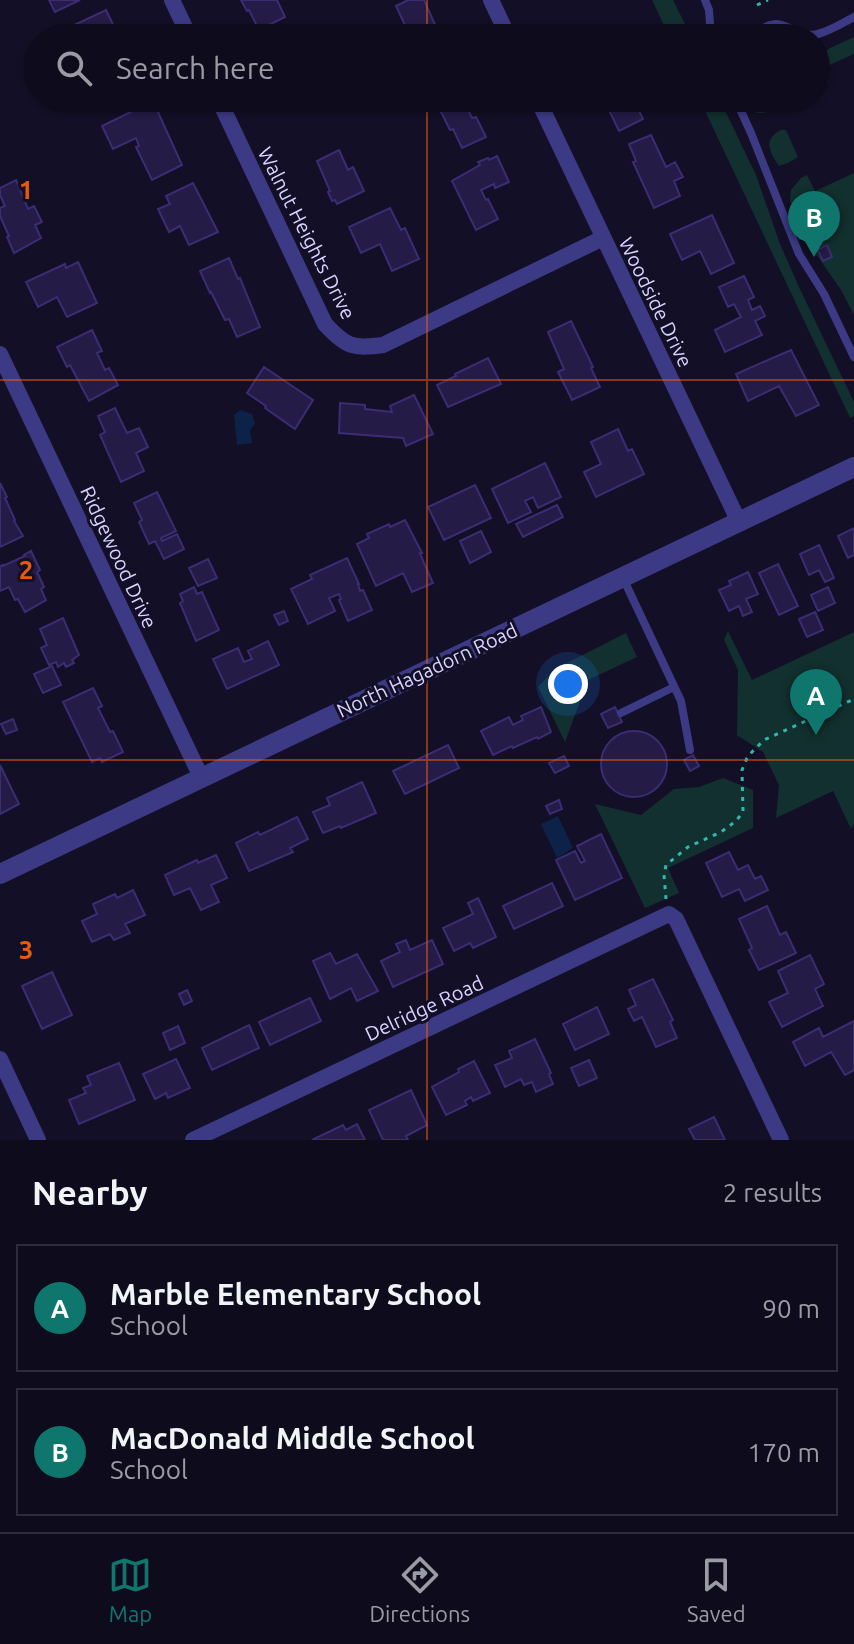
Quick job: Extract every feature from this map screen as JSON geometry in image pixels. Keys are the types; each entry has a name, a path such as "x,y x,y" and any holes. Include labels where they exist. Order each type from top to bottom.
{"street":[{"path":"172,0 183,24"},
{"path":"491,0 502,24"},
{"name":"Walnut Heights Drive","path":"225,112 325,324 340,341 360,348 383,345 603,238"},
{"name":"Woodside Drive","path":"544,112 739,522"},
{"name":"Ridgewood Drive","path":"0,354 201,777"},
{"name":"North Hagadorn Road","path":"0,874 854,467"},
{"path":"671,914 781,1140"},
{"name":"Delridge Road","path":"193,1140 671,914"},
{"path":"0,1059 38,1140"}],"lane":[{"path":"705,0 710,24"},
{"path":"830,29 854,17"},
{"path":"741,112 799,254 824,294 854,357"},
{"path":"622,578 681,701 690,750"},
{"path":"621,713 674,687"}],"path":[{"path":"757,5 768,0"},
{"path":"671,914 665,897 666,865 688,847 721,832 743,812 741,782 747,758 764,740 854,699"}],"green space":[{"path":"652,0 673,0 685,24 663,24"},
{"path":"854,37 854,54 830,65 830,48"},
{"path":"706,112 726,112 756,175 780,244 854,402 854,416 850,418"},
{"path":"781,130 786,130 798,157 779,166 770,142"},
{"path":"854,173 854,315 841,290 809,244 790,201 791,190 807,175 815,191"},
{"path":"728,631 752,680 854,632 854,824 851,829 833,791 776,818 779,785 763,752 737,735 738,670 724,640"},
{"path":"626,633 637,657 588,680 565,742 538,687 555,669"},
{"path":"723,778 753,790 753,828 668,868 679,893 645,908 595,804 641,815 674,789 699,787"}],"water":[{"path":"240,410 252,414 255,424 250,430 252,443 237,445 234,415"},
{"path":"558,816 573,848 557,858 541,824"}],"building":[{"path":"49,0 80,0 55,12"},
{"path":"241,0 277,0 285,17 271,24 256,24"},
{"path":"408,0 424,0 435,24 404,24 396,6"},
{"path":"106,10 113,24 76,24"},
{"path":"131,112 158,112 182,165 152,180 136,147 139,146 136,138 113,149 102,126"},
{"path":"441,112 469,112 472,118 476,117 486,137 462,148 453,129 450,130"},
{"path":"610,112 640,112 643,119 619,131"},
{"path":"651,135 666,167 675,162 683,177 674,181 680,196 654,208 633,162 636,161 629,144"},
{"path":"339,150 348,170 353,167 364,191 337,204 335,200 332,201 317,161"},
{"path":"497,156 509,182 481,190 498,219 476,230 452,181 480,165 478,162"},
{"path":"16,180 28,209 34,206 42,222 35,225 41,238 14,253 0,216 0,208 5,206 0,188"},
{"path":"193,183 218,232 189,245 180,226 169,232 158,209 170,204 166,196"},
{"path":"390,208 401,230 405,228 419,259 392,271 380,244 361,253 349,227"},
{"path":"712,215 734,263 711,274 700,251 682,260 670,234"},
{"path":"827,245 832,257 823,261 818,250"},
{"path":"229,258 260,327 237,337 200,271"},
{"path":"78,262 97,303 67,317 57,297 38,307 26,282 65,264 66,268"},
{"path":"744,276 754,297 748,300 752,310 760,306 765,316 755,321 762,335 725,352 715,330 741,317 734,304 728,307 719,287"},
{"path":"571,321 600,387 572,400 558,372 564,369 548,332"},
{"path":"92,330 102,351 97,353 105,370 109,368 118,385 89,401 57,347"},
{"path":"791,350 819,405 796,416 779,386 748,401 736,374"},
{"path":"488,358 501,384 448,407 437,385"},
{"path":"264,367 313,400 295,429 247,393"},
{"path":"414,395 433,434 406,446 403,438 339,433 340,403 392,412 390,406"},
{"path":"115,408 127,433 139,428 148,447 136,453 144,471 121,482 100,435 105,432 98,416"},
{"path":"618,429 644,474 596,497 584,472 601,464 591,442"},
{"path":"545,463 561,497 538,508 533,497 525,501 531,512 508,523 492,489"},
{"path":"0,483 23,536 0,547"},
{"path":"475,485 491,518 444,540 428,507"},
{"path":"157,492 176,531 161,538 162,541 177,534 184,549 164,559 155,541 149,544 134,503"},
{"path":"557,505 563,517 523,537 516,524"},
{"path":"405,520 433,583 412,592 403,573 376,586 357,544 369,538 367,534"},
{"path":"854,528 854,555 848,558 838,536"},
{"path":"481,531 491,552 470,563 460,541"},
{"path":"819,545 834,578 825,582 819,570 809,575 800,554"},
{"path":"31,551 40,570 37,572 46,600 25,612 9,587 0,591 0,566"},
{"path":"347,558 360,591 363,590 372,610 348,621 339,594 329,598 335,611 308,624 291,589 312,579 310,575"},
{"path":"208,559 217,578 198,586 189,568"},
{"path":"778,564 798,606 779,615 759,573"},
{"path":"748,572 758,594 746,599 752,612 743,616 739,606 729,611 719,590"},
{"path":"194,587 197,594 202,592 219,630 196,641 180,603 183,601 180,594"},
{"path":"828,587 835,603 818,611 811,595"},
{"path":"284,611 288,621 279,625 274,615"},
{"path":"815,612 823,630 807,637 799,619"},
{"path":"63,618 79,655 72,660 74,663 66,667 64,663 58,667 56,662 49,665 41,648 47,645 40,629"},
{"path":"268,641 279,665 227,689 213,659 238,648 244,662 252,659 248,651"},
{"path":"52,666 61,685 43,693 34,674"},
{"path":"93,688 102,706 98,708 123,752 102,762 100,758 92,762 63,702"},
{"path":"541,707 551,732 493,755 481,731 509,717 513,725 523,720 521,716"},
{"path":"615,707 622,722 608,728 601,714"},
{"path":"13,719 17,730 6,734 1,724"},
{"path":"634,731 657,741 667,764 657,787 634,797 611,787 601,764 611,741"},
{"path":"448,745 459,768 405,794 393,771"},
{"path":"693,755 699,766 690,771 684,760"},
{"path":"564,756 569,766 555,773 549,763"},
{"path":"0,765 19,804 0,814"},
{"path":"362,782 376,813 323,833 313,812 330,805 327,798"},
{"path":"559,800 562,809 550,814 546,806"},
{"path":"297,817 308,839 290,848 293,852 249,871 236,843"},
{"path":"601,834 622,878 575,900 556,860 575,851 581,863 585,861 577,846"},
{"path":"729,852 738,870 748,865 755,879 761,876 768,890 745,901 739,889 722,897 706,863"},
{"path":"216,855 227,878 211,885 219,902 201,910 190,888 174,895 165,875"},
{"path":"552,883 563,906 514,929 503,906"},
{"path":"133,890 145,915 125,924 130,933 114,940 110,934 92,942 82,921 97,914 93,904"},
{"path":"478,898 496,937 473,948 470,943 454,951 443,928 473,914 468,903"},
{"path":"767,906 780,935 786,932 796,953 759,970 739,919"},
{"path":"406,940 410,950 432,940 443,964 393,987 381,961 400,952 396,944"},
{"path":"330,953 336,964 357,954 378,991 357,1001 351,988 330,999 313,961"},
{"path":"810,955 824,984 815,989 823,1006 782,1027 769,1002 788,993 778,971"},
{"path":"52,972 72,1015 42,1029 22,986"},
{"path":"653,979 673,1020 670,1022 677,1038 656,1047 642,1017 634,1021 628,1009 636,1005 629,990"},
{"path":"187,990 192,1001 184,1005 179,994"},
{"path":"310,998 321,1021 270,1045 259,1022"},
{"path":"597,1007 609,1034 575,1050 563,1024"},
{"path":"854,1021 854,1070 845,1075 831,1052 805,1066 793,1042 819,1028 823,1037"},
{"path":"249,1025 259,1048 212,1070 202,1048"},
{"path":"178,1026 185,1043 170,1050 163,1033"},
{"path":"535,1039 553,1084 536,1092 532,1082 524,1085 521,1079 505,1087 495,1065 512,1058 509,1051"},
{"path":"176,1059 190,1088 168,1098 166,1093 155,1099 143,1074"},
{"path":"589,1060 597,1078 579,1086 571,1068"},
{"path":"474,1061 490,1093 473,1101 471,1097 465,1101 467,1105 446,1115 432,1087"},
{"path":"119,1063 135,1100 79,1124 69,1100 86,1093 83,1088 91,1085 87,1076"},
{"path":"411,1090 427,1125 406,1136 408,1140 383,1140 369,1110"},
{"path":"714,1117 725,1140 695,1140 689,1129"},
{"path":"357,1124 365,1140 312,1140 343,1125 346,1130"}],"place":[{"name":"MacDonald Middle School","path":"814,257"},
{"name":"Marble Elementary School","path":"816,735"}]}
